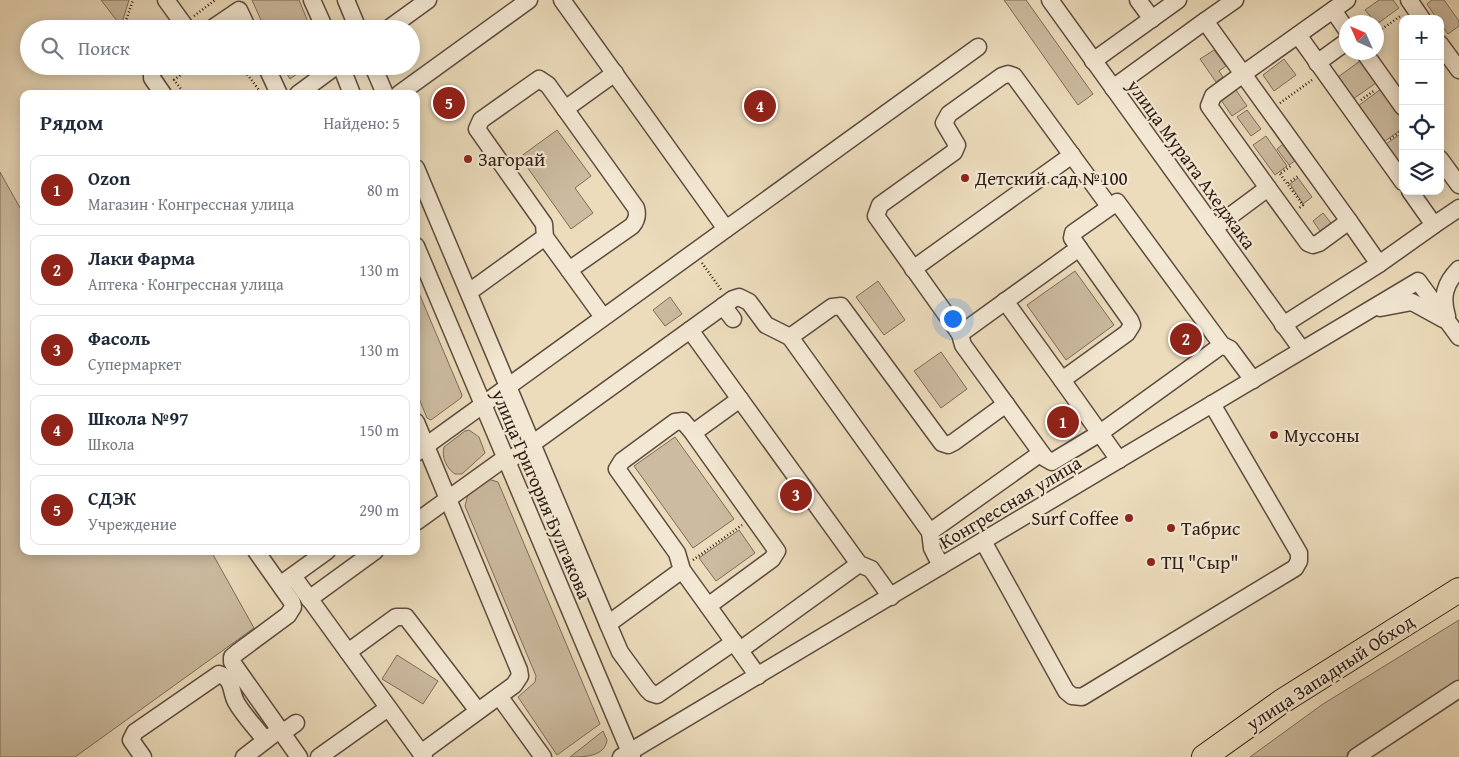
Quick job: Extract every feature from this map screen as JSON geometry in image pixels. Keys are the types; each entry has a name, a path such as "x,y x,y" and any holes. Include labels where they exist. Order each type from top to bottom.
{"highway":[{"name":"улица Западный Обход","path":"1230,746 1289,696 1459,590"},
{"name":"улица Западный Обход","path":"1204,757 1230,746 1330,682 1459,606"}],"street":[{"path":"166,0 180,20"},
{"path":"312,0 321,20"},
{"path":"346,0 354,20"},
{"path":"400,20 428,0"},
{"path":"405,90 529,0"},
{"path":"562,0 726,229"},
{"name":"улица Мурата Ахеджака","path":"1050,0 1302,350"},
{"path":"1138,0 1152,19"},
{"path":"1094,61 1178,0"},
{"path":"1113,88 1235,0"},
{"path":"1347,0 1214,96 1209,106 1308,243 1313,245 1319,243 1349,221"},
{"path":"221,20 237,5 244,20"},
{"path":"1333,10 1339,19"},
{"path":"1205,22 1379,264"},
{"path":"1298,35 1399,176"},
{"path":"260,555 286,581 309,599 422,755 518,680 519,670 448,499 421,449 603,317 621,300 694,252 978,47"},
{"path":"1320,67 1339,49"},
{"path":"1444,49 1459,70"},
{"path":"1369,60 1402,105"},
{"path":"565,109 615,73"},
{"path":"1109,206 1014,76 1008,74 1002,76 945,118 944,123 955,141 954,152 880,205 876,210 878,220 960,334 963,344 1047,460 1052,462 1100,433 1222,345"},
{"path":"152,75 160,90"},
{"path":"270,75 277,90"},
{"path":"303,90 324,75"},
{"path":"345,75 350,90"},
{"path":"378,75 383,90"},
{"path":"570,270 632,226 637,214 636,208 548,85 540,79 477,124 478,132 544,224 545,237 603,317"},
{"path":"913,269 1072,154"},
{"path":"1444,164 1459,185"},
{"path":"420,177 620,652 651,694 658,695 763,630 859,564"},
{"path":"1214,228 1267,186"},
{"path":"1413,195 1434,225"},
{"path":"1062,380 1127,333 1132,325 1073,240 1073,233 1117,202 1127,221 1222,345 1230,349 1252,380"},
{"path":"1283,324 1379,264 1459,208"},
{"path":"469,292 545,237"},
{"path":"960,334 1079,248"},
{"name":"улица Григория Булгакова","path":"420,256 627,755"},
{"path":"1459,269 1446,287 1443,300 1449,323 1459,337"},
{"name":"Конгрессная улица","path":"627,755 1418,281 1449,323"},
{"path":"420,519 506,460 533,444 690,330 729,309 739,297 745,299 766,325 790,337 930,532 932,548 941,566"},
{"path":"1005,301 1119,460"},
{"path":"1368,311 1412,302 1449,323"},
{"path":"790,337 832,306 841,306 942,443 948,445 1006,404"},
{"path":"690,330 859,564 871,570 890,596"},
{"path":"693,433 740,399"},
{"path":"983,541 1066,691 1072,696 1082,697 1295,568 1299,561 1299,553 1212,404"},
{"path":"708,606 775,556 775,547 693,433 683,421 675,422 622,460 617,469 677,553 682,569 708,606 737,646 758,676"},
{"path":"930,532 1025,460 1041,452"},
{"path":"286,581 322,555"},
{"path":"309,599 370,555"},
{"path":"608,624 682,569"},
{"path":"286,581 292,602 292,612 238,652 232,657 232,662 299,757"},
{"path":"1230,746 1297,685 1366,638 1459,582"},
{"path":"348,652 396,617 406,617 478,711"},
{"path":"142,757 132,744 131,736 219,674 226,677 232,685 236,701 265,740"},
{"path":"1356,757 1459,690"},
{"path":"499,696 542,757"},
{"path":"319,757 388,708"},
{"path":"244,757 265,740 296,722"}],"path":[{"path":"126,20 133,0"},
{"path":"189,11 194,16 215,0"},
{"path":"1384,28 1415,8"},
{"path":"1269,111 1320,67"},
{"path":"180,75 174,80 181,90"},
{"path":"249,75 259,90"},
{"path":"1350,108 1385,83"},
{"path":"1267,186 1303,157"},
{"path":"694,252 729,309"},
{"path":"682,569 754,517"}],"shaded area":[{"path":"101,0 129,0 123,20 116,20"},
{"path":"252,0 299,0 307,20 261,20"},
{"path":"1004,0 1026,0 1093,94 1078,105"},
{"path":"1379,0 1393,0 1399,8 1384,19 1384,15 1369,15 1365,10"},
{"path":"1432,0 1444,0 1459,21 1459,26 1448,34 1444,28 1444,15 1434,15 1427,4"},
{"path":"1214,50 1226,66 1219,71 1223,77 1216,82 1200,59"},
{"path":"1284,59 1296,75 1274,91 1263,75"},
{"path":"1360,61 1376,83 1353,99 1338,77"},
{"path":"288,75 296,75 290,79"},
{"path":"1381,89 1399,114 1399,131 1384,142 1358,106"},
{"path":"1236,90 1247,106 1232,116 1221,100"},
{"path":"1247,110 1261,129 1251,136 1237,117"},
{"path":"557,130 591,176 575,188 593,213 571,229 520,157"},
{"path":"1399,135 1399,162 1386,144"},
{"path":"1266,136 1287,166 1275,175 1253,145"},
{"path":"1287,141 1299,158 1289,165 1277,149"},
{"path":"0,172 20,208 20,555 213,555 254,628 75,757 0,757"},
{"path":"1298,178 1312,197 1303,204 1290,184"},
{"path":"1323,213 1331,223 1320,231 1313,221"},
{"path":"1075,271 1114,325 1066,360 1027,305"},
{"path":"878,281 905,320 884,335 856,297"},
{"path":"420,295 462,395 461,398 431,420 427,418 420,401"},
{"path":"670,297 682,314 665,326 653,310"},
{"path":"941,352 967,389 941,408 914,371"},
{"path":"469,430 479,437 485,453 462,474 455,474 445,462 443,455 444,447"},
{"path":"675,437 734,519 693,548 634,466"},
{"path":"488,479 498,482 600,724 557,755 518,697 535,682 536,676 465,506 468,494"},
{"path":"739,530 755,553 716,581 699,558"},
{"path":"1459,620 1459,692 1353,757 1250,757 1323,704"},
{"path":"397,655 438,681 423,704 382,679"},
{"path":"603,731 607,740 602,750 593,755 570,757"}],"place":[{"name":"СДЭК","path":"449,103"},
{"name":"Школа №97","path":"760,106"},
{"name":"Загорай","path":"468,159"},
{"name":"Детский сад №100","path":"965,178"},
{"name":"Лаки Фарма","path":"1186,339"},
{"name":"Ozon","path":"1063,422"},
{"name":"Муссоны","path":"1274,435"},
{"name":"Фасоль","path":"796,495"},
{"name":"Surf Coffee","path":"1129,518"},
{"name":"Табрис","path":"1171,528"},
{"name":"ТЦ \"Сыр\"","path":"1151,562"}]}
